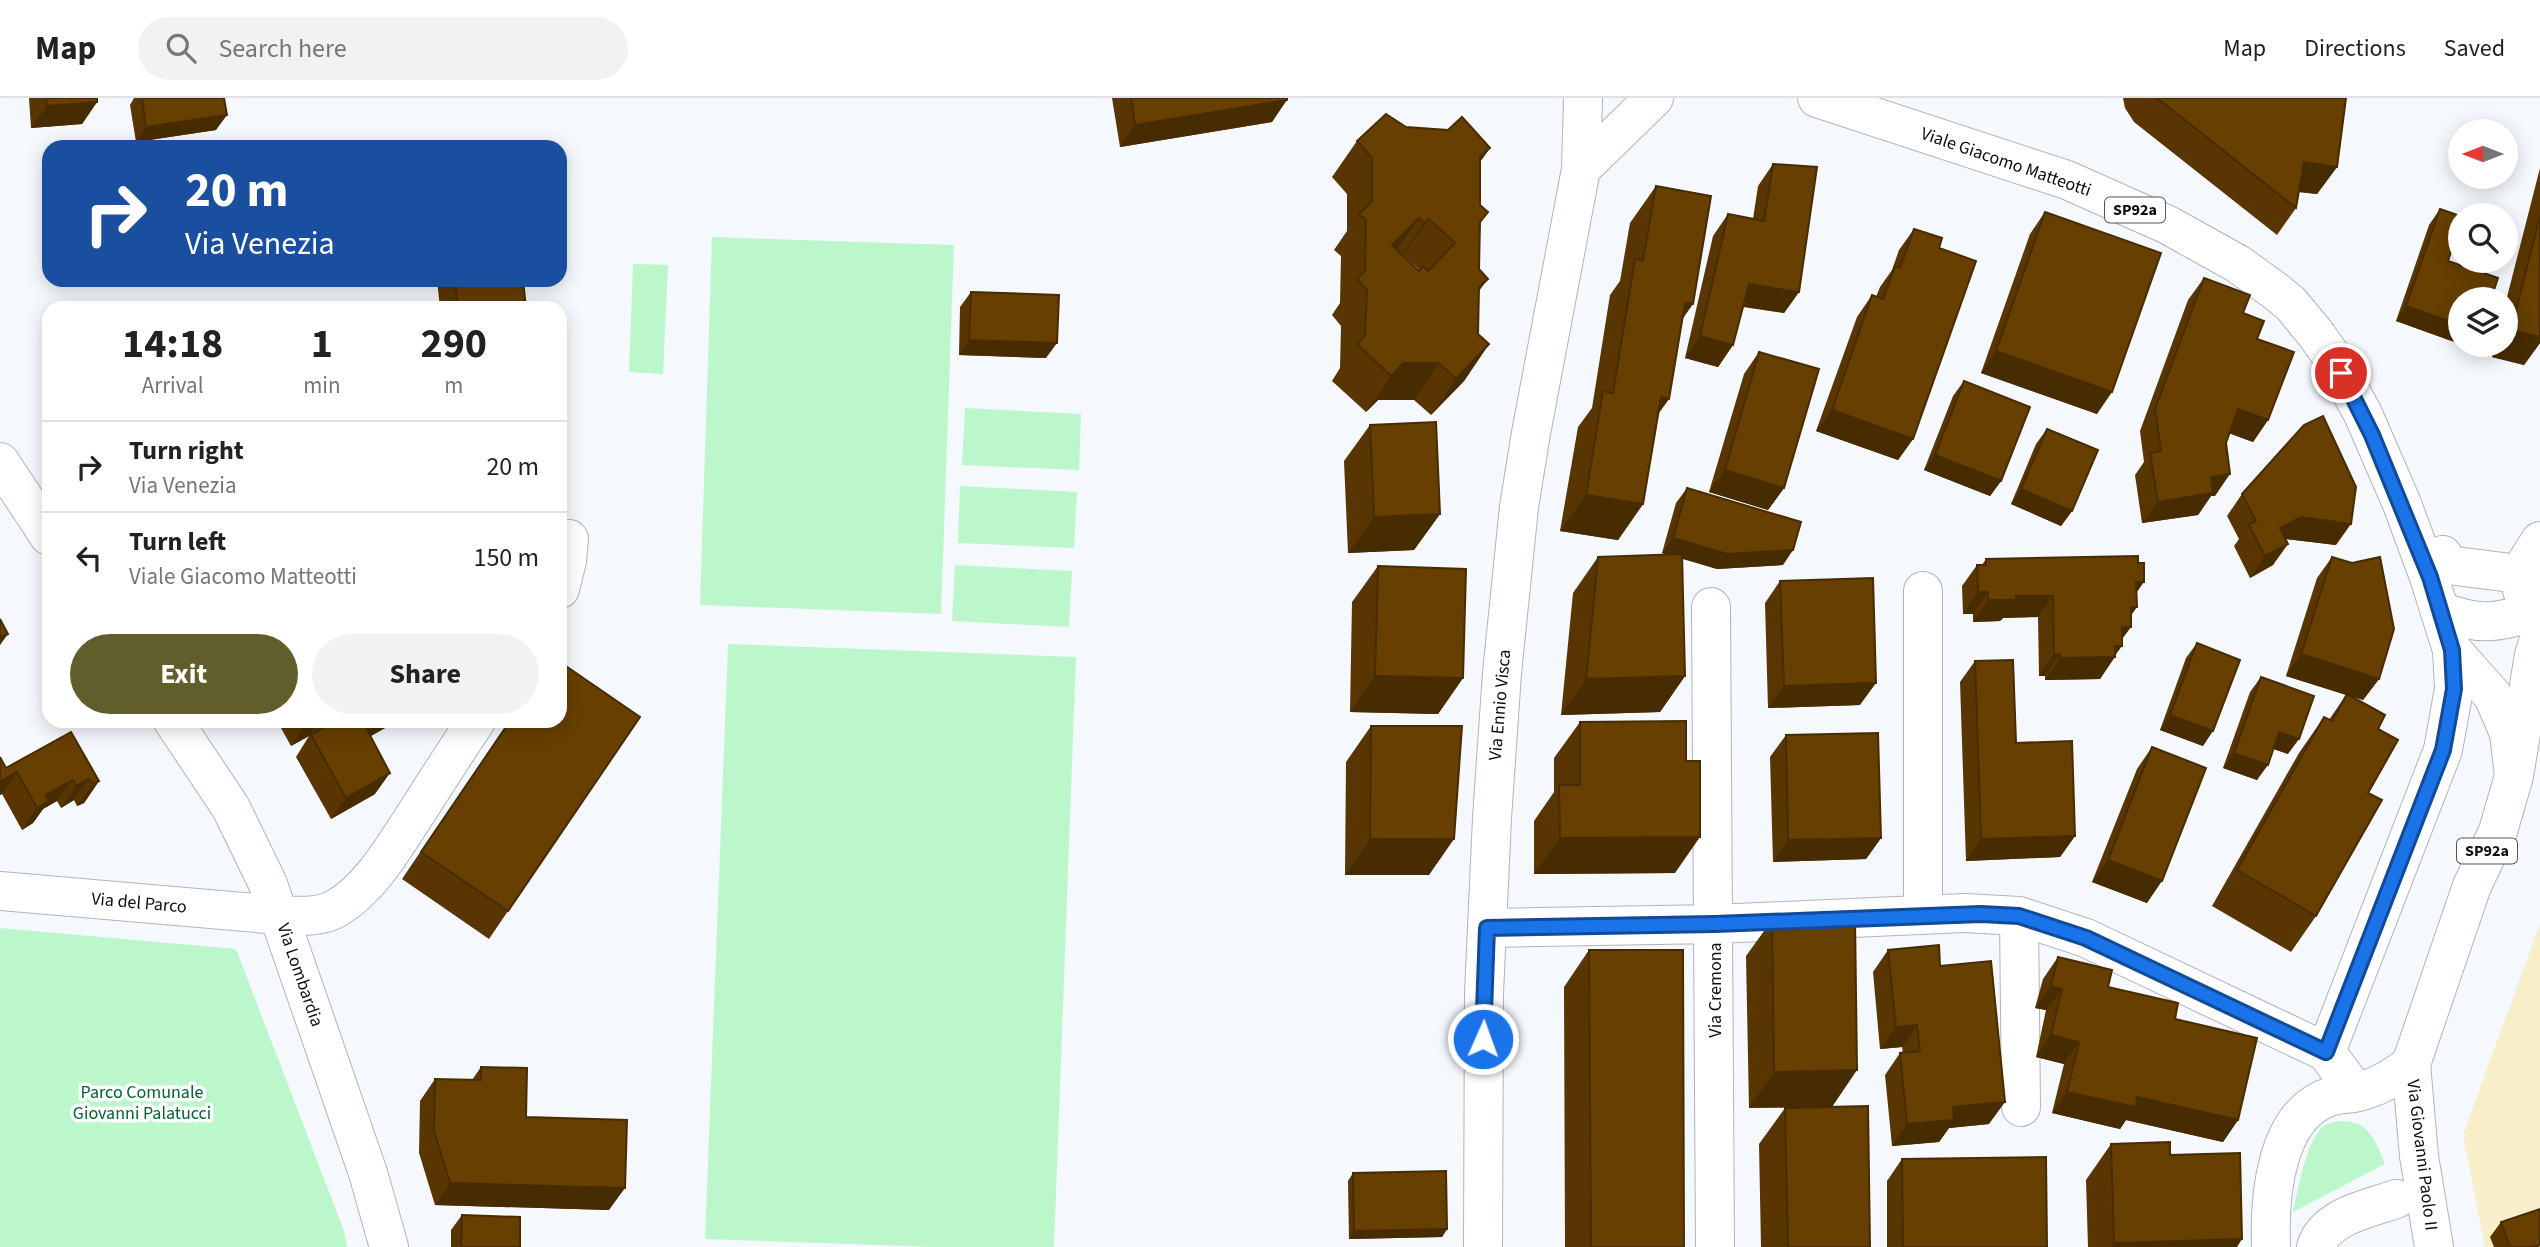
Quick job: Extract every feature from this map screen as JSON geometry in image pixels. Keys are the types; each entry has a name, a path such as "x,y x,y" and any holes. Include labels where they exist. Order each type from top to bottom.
{"street":[{"name":"Via Ennio Visca","path":"1483,1247 1482,1105 1496,743 1520,507 1541,370 1581,169 1583,98"},
{"path":"1581,169 1654,98"},
{"name":"Viale Giacomo Matteotti","path":"1817,98 2017,162 2095,191 2189,236 2238,264 2291,304 2315,333 2352,391 2402,504 2441,611 2452,650 2454,689 2443,750 2326,1052"},
{"path":"0,462 42,525"},
{"path":"567,561 569,538"},
{"path":"2441,611 2466,621 2494,622 2530,589 2540,541"},
{"path":"2443,555 2448,565 2530,589"},
{"path":"1923,591 1923,915"},
{"name":"Via Cremona","path":"1711,607 1715,1247"},
{"path":"2514,776 2540,636"},
{"name":"Viale Giacomo Matteotti","path":"2411,1064 2472,886 2498,831 2514,776 2509,733 2493,695 2452,650"},
{"name":"Via Lombardia","path":"178,728 239,822 260,865 368,1173 388,1245"},
{"name":"Via del Parco","path":"0,891 279,915 329,912 359,890 399,839 471,728"},
{"path":"1487,928 1715,924 1923,915 2019,916 2086,938 2326,1052 2356,1092"},
{"path":"2019,916 2021,1107"},
{"path":"2271,1247 2270,1214 2280,1152 2304,1111 2331,1096 2356,1092 2387,1082 2411,1064"},
{"name":"Via Giovanni Paolo II","path":"2411,1064 2419,1156 2434,1247"},
{"path":"2316,1247 2323,1232 2340,1219 2396,1199"}],"green space":[{"path":"712,237 954,245 941,614 700,605"},
{"path":"633,264 668,265 663,374 629,372"},
{"path":"965,408 1081,414 1079,470 962,465"},
{"path":"960,486 1077,492 1074,548 958,543"},
{"path":"955,565 1072,571 1069,627 952,621"},
{"path":"728,644 1076,657 1054,1247 935,1247 705,1239"},
{"name":"Parco Comunale Giovanni Palatucci","path":"0,928 236,949 344,1231 347,1247 0,1247"},
{"path":"2340,1121 2358,1124 2370,1133 2385,1164 2293,1212 2312,1142 2324,1126"}],"sand":[{"path":"2540,924 2540,1247 2485,1247 2463,1135"}],"building":[{"path":"46,98 97,98 97,102 47,106"},
{"path":"142,98 224,98 227,115 146,127"},
{"path":"1131,98 1287,98 1287,100 1135,125"},
{"path":"2157,98 2346,98 2337,167 2304,162 2296,208"},
{"path":"1386,114 1406,127 1448,130 1462,117 1490,148 1480,156 1480,205 1488,212 1480,222 1479,269 1488,279 1479,287 1478,334 1489,344 1456,379 1439,363 1403,363 1391,376 1357,344 1365,335 1367,290 1357,279 1365,271 1366,220 1359,214 1372,201 1372,158 1357,141","holes":["1419,218 1424,223 1429,219 1455,243 1428,271 1423,266 1419,271 1392,245"]},
{"path":"1773,164 1817,167 1799,292 1749,284 1733,345 1700,336 1728,214 1764,221"},
{"path":"1656,186 1711,196 1693,304 1685,303 1669,399 1661,397 1643,504 1586,495 1603,391 1613,393 1635,259 1643,260"},
{"path":"2440,209 2448,212 2448,273 2483,273 2498,278 2495,287 2448,287 2448,321 2406,306"},
{"path":"2045,212 2161,253 2112,392 1996,351"},
{"path":"2540,216 2540,337 2518,332 2518,302"},
{"path":"1914,229 1942,238 1939,248 1976,261 1913,439 1832,410 1872,295 1883,299 1895,266 1900,268"},
{"path":"2204,278 2250,295 2243,313 2264,321 2257,339 2294,352 2268,420 2238,409 2226,443 2230,474 2211,477 2213,493 2158,502 2150,453 2161,451 2155,409"},
{"path":"456,287 524,287 525,301 457,301"},
{"path":"971,292 1059,295 1057,343 969,340"},
{"path":"1759,352 1819,369 1784,488 1725,470"},
{"path":"1964,381 2030,407 2001,481 1935,455"},
{"path":"2323,416 2356,487 2351,524 2301,517 2280,528 2288,544 2265,556 2249,525 2256,521 2242,494 2304,425"},
{"path":"1436,422 1440,514 1374,517 1370,425"},
{"path":"2047,429 2098,450 2072,511 2021,489"},
{"path":"1687,488 1801,522 1793,550 1727,554 1673,538"},
{"path":"1682,554 1685,676 1586,679 1598,557"},
{"path":"2138,556 2138,563 2144,563 2144,582 2136,582 2137,607 2131,607 2131,627 2122,627 2122,646 2115,646 2115,657 2060,658 2060,654 2054,654 2053,596 2016,596 2016,600 1988,600 1988,592 1978,592 1977,565 1986,565 1986,559"},
{"path":"2332,557 2352,563 2380,557 2394,629 2379,679 2301,654"},
{"path":"1378,566 1466,569 1463,678 1375,676"},
{"path":"1873,578 1876,683 1784,686 1780,581"},
{"path":"0,619 8,634 0,638"},
{"path":"2197,643 2240,660 2213,731 2170,715"},
{"path":"2013,660 2016,743 2072,741 2075,836 1981,839 1975,661"},
{"path":"567,667 640,717 508,911 421,852 505,728 567,728"},
{"path":"2261,677 2314,696 2299,739 2279,732 2268,765 2234,753"},
{"path":"2347,694 2385,715 2378,729 2398,740 2368,793 2382,800 2316,916 2237,870 2324,717 2332,721"},
{"path":"1686,721 1686,761 1700,761 1700,837 1560,838 1559,785 1580,785 1580,722"},
{"path":"1371,726 1462,726 1454,839 1370,839"},
{"path":"323,728 366,728 390,773 346,798 311,735"},
{"path":"71,732 99,781 93,784 89,779 76,786 73,780 45,795 49,801 37,808 17,772 0,782 0,757 6,768"},
{"path":"1878,733 1881,838 1788,840 1786,735"},
{"path":"2152,747 2206,768 2162,881 2108,860"},
{"path":"1855,918 1857,1070 1774,1072 1772,920"},
{"path":"1939,945 1940,966 1991,961 2005,1102 1953,1107 1954,1120 1907,1124 1900,1053 1920,1051 1917,1025 1896,1027 1888,950"},
{"path":"1589,950 1683,950 1684,1247 1591,1247"},
{"path":"2058,957 2112,970 2108,987 2178,1003 2175,1019 2257,1038 2238,1120 2137,1097 2136,1107 2067,1092 2079,1042 2051,1035 2062,989 2051,986"},
{"path":"481,1067 527,1068 526,1117 627,1120 625,1188 450,1183 434,1131 435,1079 481,1080"},
{"path":"1868,1106 1870,1247 1788,1247 1785,1108"},
{"path":"2170,1142 2170,1155 2240,1153 2242,1239 2114,1243 2111,1144"},
{"path":"2046,1157 2047,1247 1903,1247 1902,1159"},
{"path":"1446,1171 1447,1229 1354,1231 1353,1173"},
{"path":"2540,1209 2540,1245 2510,1247 2501,1222"},
{"path":"462,1215 520,1217 520,1247 461,1247"}],"route":[{"path":"1483,1039 1487,928 1715,924 2000,914 2019,916 2086,938 2326,1052 2443,750 2454,689 2452,650 2430,577 2372,435 2341,373"}]}
